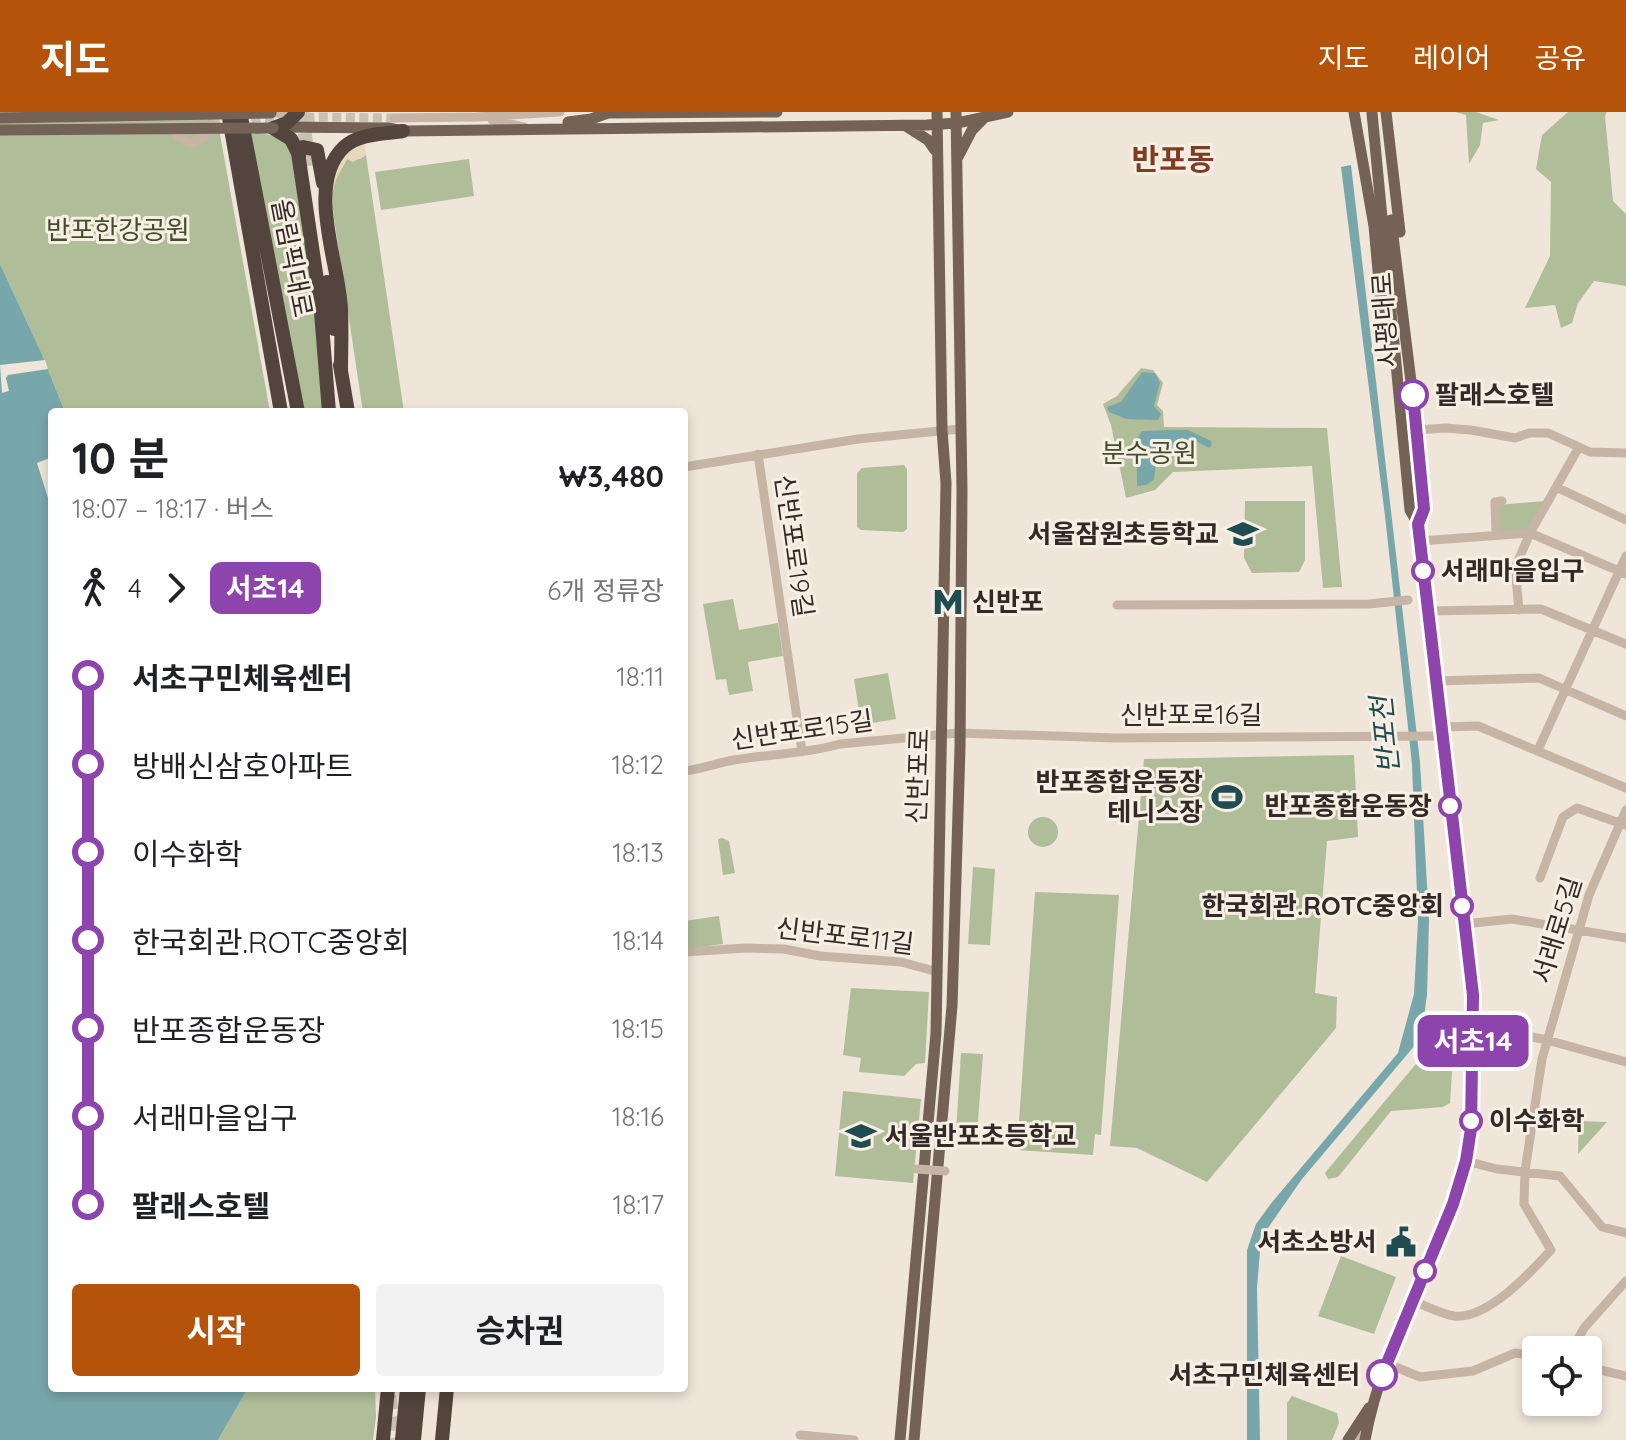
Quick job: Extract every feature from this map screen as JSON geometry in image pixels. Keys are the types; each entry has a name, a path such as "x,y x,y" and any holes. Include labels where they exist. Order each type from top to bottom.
{"highway":[{"path":"230,112 253,181"},
{"path":"230,112 280,408"},
{"name":"올림픽대로","path":"240,112 297,408"},
{"path":"272,118 287,123 300,112"},
{"path":"272,118 291,139 304,164"},
{"path":"325,195 330,168 348,144 359,138 403,131"},
{"path":"329,408 320,300 304,164 299,149 308,147 317,150 325,195 341,308 341,371"},
{"name":"올림픽대로","path":"304,164 347,408"},
{"path":"264,239 275,372"},
{"path":"383,1440 388,1392"},
{"path":"402,1440 407,1392"},
{"path":"414,1440 419,1392"},
{"path":"442,1440 447,1392"}],"main road":[{"path":"549,128 608,112 777,112"},
{"path":"0,118 272,118 403,131 904,124 936,118 984,118 1008,112"},
{"path":"1355,112 1374,226 1382,316 1395,333"},
{"name":"사평대로","path":"1365,1440 1371,1404 1453,1204 1466,1161 1471,1129 1473,1025 1473,995 1418,524 1410,510 1372,113"},
{"name":"사평대로","path":"1384,113 1408,302 1402,314 1424,509 1418,524"},
{"path":"0,130 272,118"},
{"name":"신반포로","path":"900,1440 936,1033 938,972 946,483 942,430 936,118"},
{"name":"신반포로","path":"914,1440 952,1006 960,429 956,118"},
{"path":"957,161 972,130 984,118"},
{"path":"904,124 933,144 936,154"},
{"name":"사평대로","path":"1348,1440 1371,1404"}],"street":[{"path":"177,112 173,119 174,132 191,143 202,140 208,134 211,123 207,112"},
{"path":"394,118 560,112"},
{"path":"476,117 527,128"},
{"name":"신반포로19길","path":"802,752 758,454 858,439 960,429"},
{"path":"1417,430 1471,430 1515,438 1529,433 1548,433 1590,452 1626,453"},
{"path":"1519,610 1515,568 1530,533 1579,447"},
{"path":"688,466 758,454"},
{"path":"1556,487 1626,520"},
{"path":"1496,535 1495,502 1502,501"},
{"path":"1420,541 1530,533 1623,573"},
{"path":"1538,750 1623,573 1626,556"},
{"path":"1117,605 1408,600"},
{"path":"1428,611 1541,609 1626,644"},
{"path":"1435,681 1539,678 1626,716"},
{"name":"신반포로16길","path":"941,735 1116,738 1419,736 1478,726 1626,788"},
{"name":"신반포로15길","path":"688,770 840,744 941,735"},
{"path":"1540,878 1563,817 1577,808 1623,824"},
{"name":"서래로5길","path":"1412,1301 1454,1316 1471,1314 1522,1281 1551,1250 1524,1204 1525,1171 1542,1059 1589,895 1623,824 1626,810"},
{"path":"1464,924 1512,919 1626,938"},
{"name":"신반포로11길","path":"688,952 784,949 820,956 901,962 938,972"},
{"path":"1473,1025 1547,1040 1626,1062"},
{"path":"1466,1161 1497,1169 1560,1176 1602,1227 1626,1233"},
{"path":"917,1169 945,1171"},
{"path":"1580,1336 1626,1281"},
{"path":"1386,1363 1420,1377 1473,1371 1515,1353 1522,1354"},
{"path":"1602,1370 1626,1376"},
{"name":"사평대로","path":"1357,1440 1371,1404"},
{"path":"800,1435 854,1440"}],"green space":[{"name":"반포한강공원","path":"0,112 216,112 269,408 63,408 0,264"},
{"path":"1455,112 1476,112 1499,120 1483,123 1480,145 1469,164 1466,115"},
{"path":"1568,112 1607,112 1613,201 1626,214 1626,286 1594,281 1578,303 1572,323 1561,328 1555,305 1525,308 1550,256 1551,182 1536,169 1542,135"},
{"path":"249,133 273,136 291,150 320,339 323,408 304,408"},
{"path":"366,155 403,408 362,408 333,194 338,175 347,159 360,159"},
{"path":"469,159 474,196 381,210 375,172"},
{"name":"분수공원","path":"1141,368 1153,370 1163,383 1157,405 1163,411 1164,427 1327,428 1342,587 1323,588 1312,466 1173,472 1155,490 1126,498 1111,425 1103,404 1117,396"},
{"path":"904,465 907,469 907,529 903,532 861,530 857,527 857,473 862,468"},
{"path":"1245,501 1305,501 1305,560 1299,572 1252,573 1244,558"},
{"path":"1545,501 1528,530 1499,532 1498,505"},
{"path":"733,599 739,630 778,623 783,656 748,662 753,691 729,695 726,679 716,680 703,604"},
{"path":"888,673 896,719 861,725 854,679"},
{"name":"반포종합운동장","path":"1354,755 1358,837 1327,841 1315,993 1337,997 1336,1028 1207,1182 1137,1148 1110,1146 1144,759"},
{"path":"1043,817 1049,818 1057,826 1057,838 1049,846 1043,847 1037,846 1029,838 1028,832 1029,826 1037,818"},
{"path":"718,839 729,841 735,873 723,875"},
{"path":"973,867 995,869 990,945 968,944"},
{"path":"1035,892 1119,895 1101,1135 1095,1134 1093,1155 1017,1150"},
{"path":"719,916 723,944 688,948 688,920"},
{"path":"851,988 929,992 925,1063 916,1064 904,1076 859,1072 861,1058 843,1055"},
{"path":"1450,1023 1455,1025 1450,1103 1443,1107 1391,1111 1338,1177 1328,1179 1325,1173"},
{"path":"961,1053 983,1054 977,1135 956,1133"},
{"path":"843,1091 921,1099 913,1183 835,1176"},
{"path":"1579,1121 1607,1122 1578,1154"},
{"path":"1341,1256 1396,1277 1374,1334 1318,1316"},
{"path":"246,1392 375,1392 373,1440 218,1440"},
{"path":"1292,1396 1337,1413 1339,1423 1332,1440 1287,1440 1287,1403"}],"shaded area":[{"path":"364,139 366,155 353,162 347,159 333,185 340,157"}],"water":[{"name":"반포천","path":"1351,165 1420,762 1429,920 1427,995 1423,1024 1416,1044 1302,1179 1268,1228 1260,1251 1257,1288 1260,1440 1247,1440 1247,1250 1256,1224 1398,1053 1414,994 1418,921 1412,764 1385,516 1341,167"},
{"path":"0,264 63,408 48,408 48,459 37,463 48,498 48,1392 246,1392 218,1440 0,1440"},
{"path":"1142,372 1155,373 1160,383 1154,406 1161,414 1158,420 1126,419 1109,412 1107,407 1121,402"},
{"path":"1188,430 1211,441 1212,445 1209,448 1196,441 1170,446 1163,439 1158,443 1154,480 1137,486 1137,468 1133,462 1135,442 1142,431"}],"pier":[{"path":"45,360 48,369 8,375 9,391 2,393 0,365"}],"tunnel":[{"path":"302,112 309,166"},
{"path":"211,123 320,117 394,118"},
{"path":"389,1396 397,1440"}],"bus line":[{"name":"서초14","path":"1382,1375 1453,1204 1466,1161 1471,1129 1473,995 1418,524 1424,509 1413,395"}],"place":[{"name":"팔래스호텔","path":"1413,395"},
{"name":"서울잠원초등학교","path":"1243,534"},
{"name":"서래마을입구","path":"1423,571"},
{"name":"신반포","path":"948,602"},
{"name":"반포종합운동장 테니스장","path":"1227,797"},
{"name":"반포종합운동장","path":"1450,806"},
{"name":"한국회관.ROTC중앙회","path":"1462,906"},
{"name":"이수화학","path":"1471,1121"},
{"name":"서울반포초등학교","path":"861,1136"},
{"name":"서초소방서","path":"1401,1242"},
{"name":"서초구민체육센터","path":"1382,1375"}],"district":[{"name":"반포동","path":"1173,160"}]}
